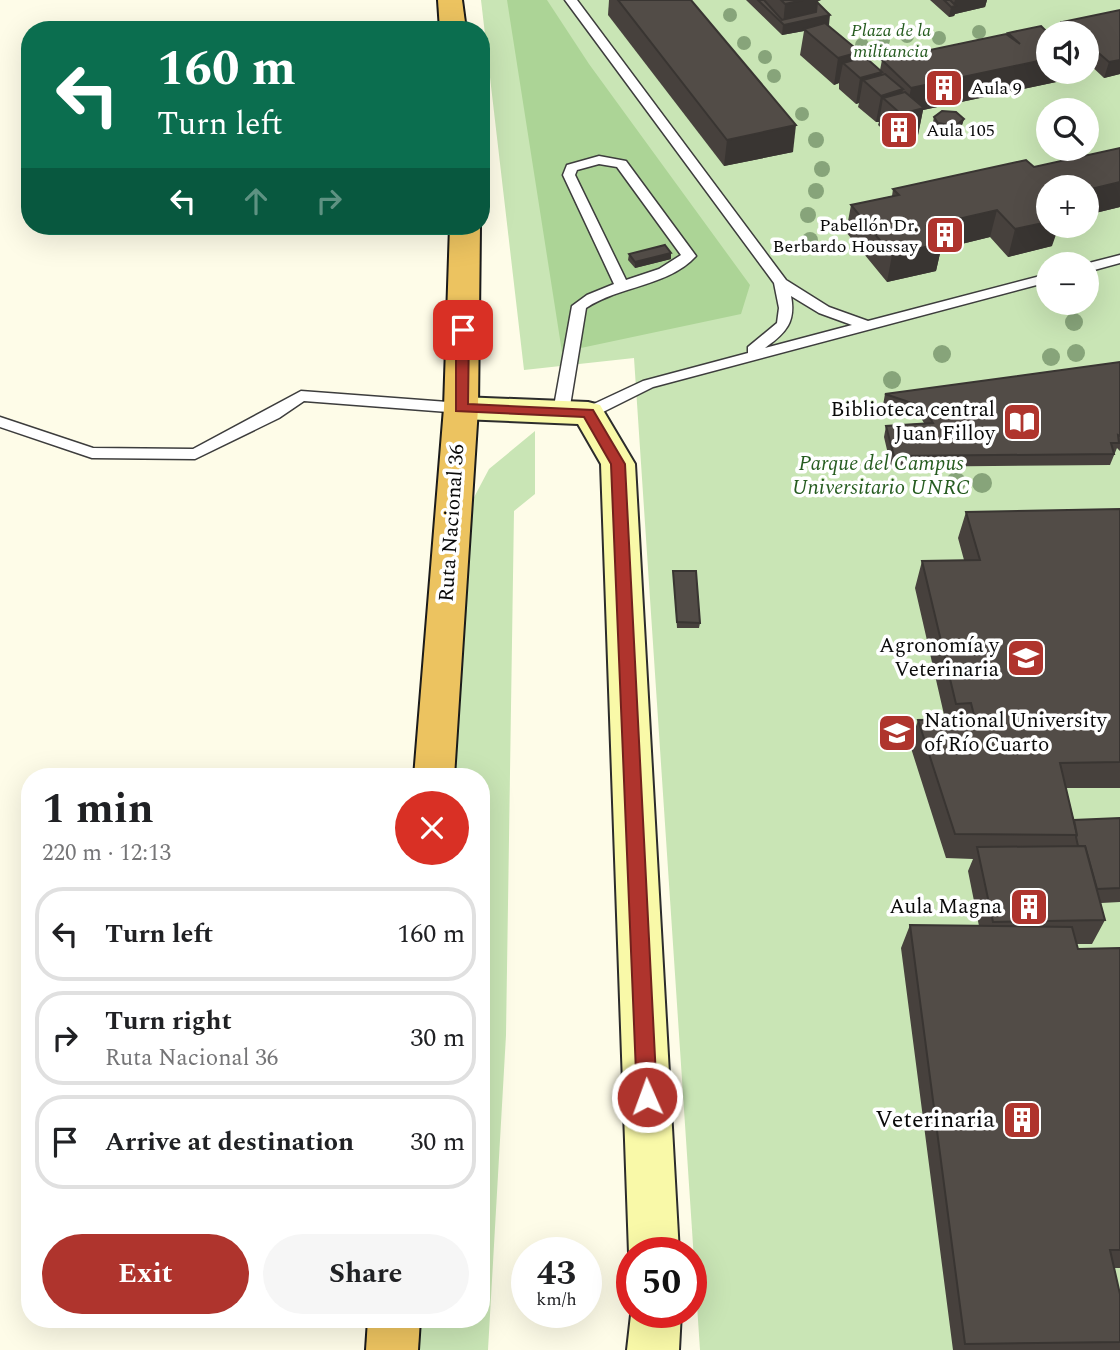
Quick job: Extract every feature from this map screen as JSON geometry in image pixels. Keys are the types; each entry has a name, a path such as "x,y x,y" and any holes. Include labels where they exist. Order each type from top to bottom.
{"highway":[{"path":"450,0 452,21"},
{"name":"Ruta Nacional 36","path":"435,768 461,408 465,235"},
{"path":"392,1350 393,1328"}],"main road":[{"path":"461,408 575,412 618,464 653,1237"},
{"path":"653,1350 654,1328"}],"lane":[{"path":"570,0 781,283 824,310 868,326"},
{"path":"621,285 569,175 572,168 599,160 621,164 689,256 680,265 590,297 579,306 575,412 648,384 744,356 1036,281"},
{"path":"1099,265 1120,259"},
{"path":"744,356 783,329 789,312 781,283"},
{"path":"0,422 92,453 195,454 274,414 301,396 461,408"}],"green space":[{"name":"Parque del Campus Universitario UNRC","path":"481,0 1120,0 1120,1350 700,1350 699,1328 707,1328 707,1237 692,1237 634,358 524,370 490,77 490,21 483,21"},
{"path":"507,0 547,0 589,64 750,285 741,314 562,352"},
{"path":"535,431 535,494 514,511 506,1035 490,1315 490,768 450,768 471,503 489,469"},
{"path":"413,1328 489,1328 488,1350 412,1350"}],"building":[{"path":"618,0 691,0 796,125 727,140"},
{"path":"758,0 764,0 782,20 816,12 817,2 830,15 784,25"},
{"path":"781,0 803,0 785,4"},
{"path":"944,0 950,0 956,6 951,7"},
{"path":"1120,10 1120,60 1109,62 1099,53 1099,21 1067,21"},
{"path":"825,23 860,52 838,58 804,29"},
{"path":"1036,27 1036,62 911,88 882,60 1006,34 1020,44 1008,33"},
{"path":"865,57 882,72 860,78 843,63"},
{"path":"885,74 903,89 881,96 863,80"},
{"path":"905,92 924,108 901,114 883,98"},
{"path":"942,111 956,112 964,119 955,126 938,123 934,117"},
{"path":"1120,148 1120,182 1099,187 1099,175 1036,175 1036,225 1015,229 997,210 927,226 942,243 892,255 851,205 899,195 893,189 1026,160 1034,167 1061,161 1099,161 1099,153"},
{"path":"665,245 671,253 635,262 629,254"},
{"name":"Biblioteca central Juan Filloy","path":"1120,362 1120,436 1118,435 1119,443 1111,443 1114,454 894,456 886,426 933,423 924,407 885,394"},
{"name":"Agronomía y Veterinaria","path":"1120,509 1120,762 1060,763 1077,835 955,834 918,720 975,719 971,703 956,704 922,561 980,560 966,512"},
{"path":"673,571 696,571 700,623 677,622"},
{"path":"1120,818 1120,888 1097,889 1085,846 1078,846 1074,820"},
{"path":"1085,846 1105,920 993,922 977,847"},
{"name":"Veterinaria","path":"910,925 1072,927 1078,949 1120,948 1120,1250 1110,1250 1120,1294 1120,1342 965,1344"}],"place":[{"name":"Aula 9","path":"944,88"},
{"name":"Aula 105","path":"899,130"},
{"name":"Pabellón Dr. Berbardo Houssay","path":"945,235"},
{"name":"Biblioteca central Juan Filloy","path":"1022,422"},
{"name":"Agronomía y Veterinaria","path":"1026,658"},
{"name":"National University of Río Cuarto","path":"897,733"},
{"name":"Aula Magna","path":"1029,907"},
{"name":"Veterinaria","path":"1022,1120"}],"route":[{"path":"463,330 461,408 588,413 618,464 647,1097"}],"park label":[{"name":"Plaza de la militancia","path":"891,40"}]}
